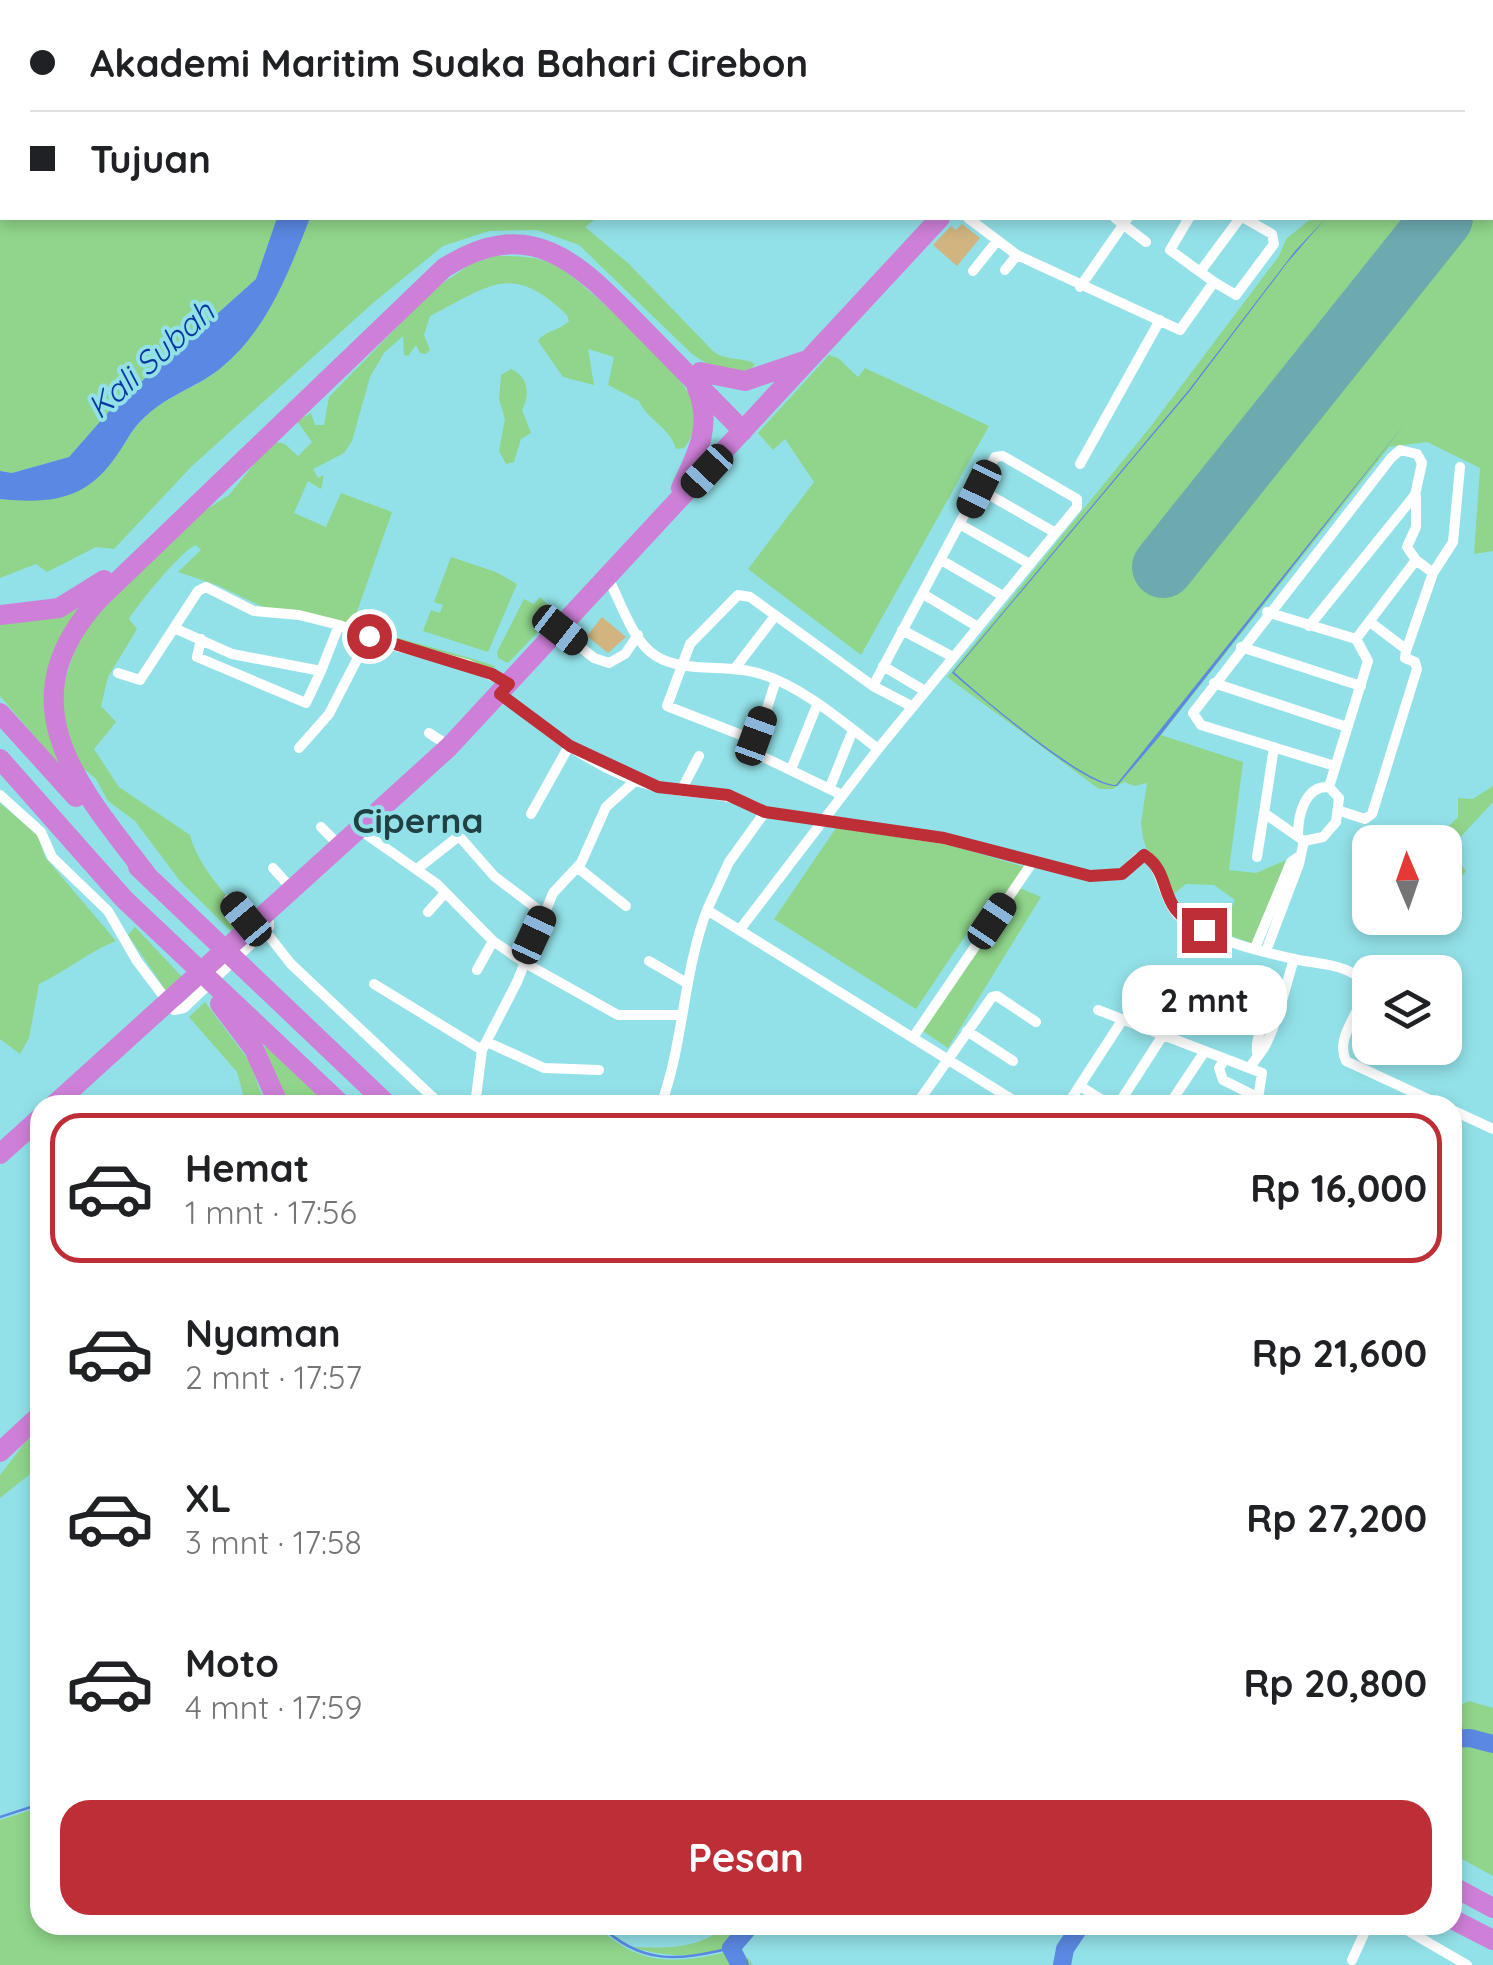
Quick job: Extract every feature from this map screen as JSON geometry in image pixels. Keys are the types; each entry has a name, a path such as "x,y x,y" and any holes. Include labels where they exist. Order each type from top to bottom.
{"highway":[{"path":"66,1095 175,1004 450,747 938,220"},
{"path":"0,615 59,608 104,580 214,470 407,290 470,246 515,238 548,243 572,254 608,282 696,376 705,414 704,430 672,508"},
{"path":"148,875 74,777 62,752 52,697 66,645 98,599 423,285 459,258 493,246 516,244 556,252 590,274 748,426"},
{"path":"696,376 745,381 810,359"},
{"path":"0,713 148,875 378,1095"},
{"path":"0,759 231,1016 254,1048 275,1095"},
{"path":"124,899 331,1095"},
{"path":"0,1154 30,1127"},
{"path":"0,1435 30,1408"},
{"path":"0,1452 30,1424"},
{"path":"1462,1891 1493,1908"},
{"path":"1462,1924 1493,1940"}],"street":[{"path":"970,220 1017,255 1080,287 1183,329 1214,282"},
{"path":"1080,287 1122,220 1146,242"},
{"path":"1189,220 1170,250 1236,295 1276,240 1245,220"},
{"path":"1200,272 1240,220"},
{"path":"973,272 996,241"},
{"path":"1005,270 1017,255"},
{"path":"1080,464 1160,320"},
{"path":"1335,766 1196,722 1194,708 1397,451 1411,451 1421,458 1416,527 1407,544 1416,560 1433,573"},
{"path":"741,928 878,748 1077,506 1077,499 1000,455 995,457 872,686"},
{"path":"1340,811 1365,819 1372,814 1416,674 1417,666 1405,658 1433,573 1453,542 1460,467"},
{"path":"979,489 1054,532"},
{"path":"1310,626 1416,495"},
{"path":"961,526 1028,562"},
{"path":"941,560 1003,596"},
{"path":"1356,639 1416,560"},
{"path":"608,578 638,635 655,656 681,664 736,667 776,680 878,748"},
{"path":"118,674 140,680 198,592 206,587 254,611 299,616 468,664 504,689 570,746 636,780 681,791 728,795 765,812 944,838 1032,863 1109,877 1122,874 1144,855 1154,864 1174,911 1182,920 1260,950 1335,966 1360,978 1364,987 1361,1001 1343,1038 1346,1061 1420,1095"},
{"path":"923,594 978,626"},
{"path":"754,740 668,706 690,644 732,598 750,597 872,686 913,707"},
{"path":"1268,612 1356,639 1368,660 1329,787"},
{"path":"736,667 775,616"},
{"path":"1370,622 1403,647"},
{"path":"306,704 339,626"},
{"path":"174,628 250,660 321,672"},
{"path":"560,630 594,658 609,662 625,654 638,635"},
{"path":"902,630 953,657"},
{"path":"298,748 328,714 369,636"},
{"path":"201,639 197,657 328,714"},
{"path":"1241,647 1361,686"},
{"path":"883,666 925,691"},
{"path":"776,680 753,752 842,795"},
{"path":"1214,684 1347,728"},
{"path":"792,767 816,705"},
{"path":"830,787 853,730"},
{"path":"429,733 450,747"},
{"path":"531,814 570,746"},
{"path":"1257,857 1274,747"},
{"path":"681,791 698,756"},
{"path":"477,1095 484,1046 525,964 553,892 577,867 599,817 636,780"},
{"path":"1264,813 1301,838 1323,837 1340,811 1340,798 1329,787"},
{"path":"1260,950 1299,864 1299,819 1312,791 1329,787"},
{"path":"0,795 41,832 52,857 108,912 175,1004"},
{"path":"665,1095 685,982 707,910 729,862 765,812"},
{"path":"321,827 341,847"},
{"path":"360,830 418,869 493,941 525,964 618,1016 680,1015"},
{"path":"418,869 459,836 494,876 544,914"},
{"path":"914,1036 1032,863"},
{"path":"577,867 626,906"},
{"path":"273,868 293,890"},
{"path":"428,912 445,893"},
{"path":"228,898 291,964 430,1095"},
{"path":"707,910 1006,1095"},
{"path":"476,970 493,941"},
{"path":"1250,1068 1264,1048 1294,959"},
{"path":"649,962 685,982"},
{"path":"374,984 484,1046 544,1068 599,1070"},
{"path":"923,1095 994,996 1036,1022"},
{"path":"1098,1010 1250,1068 1264,1076 1260,1095"},
{"path":"1074,1095 1123,1019"},
{"path":"967,1030 1013,1062"},
{"path":"1125,1095 1163,1036"},
{"path":"1176,1095 1204,1051"},
{"path":"1226,1058 1220,1068 1224,1080 1247,1095"},
{"path":"1080,1086 1094,1095"},
{"path":"1462,1115 1493,1129"},
{"path":"1352,1960 1363,1935"},
{"path":"1415,1935 1467,1965"}],"green space":[{"path":"0,220 276,220 256,279 112,408 69,457 12,473 0,471"},
{"path":"309,220 594,220 585,227 628,263 713,351 755,364 748,373 718,371 692,354 579,245 537,230 489,231 443,246 373,303 192,466 114,549 96,547 47,572 36,564 0,578 0,499 65,496 90,483 148,414 231,359 260,323"},
{"path":"1310,220 1413,220 1148,553 1179,580 1467,220 1493,220 1493,551 1474,554 1480,468 1427,442 1389,447 1161,735 1243,762 1229,870 1256,873 1286,860 1254,944 1220,932 1235,900 1214,885 1186,884 1170,897 1160,863 1147,850 1143,838 1141,823 1147,783 1135,786 1124,782 1113,789 1099,789 947,677 1151,426 1279,256 1286,239"},
{"path":"495,256 527,257 557,266 607,307 684,386 694,410 691,437 684,448 676,449 669,435 639,401 608,385 614,357 588,349 594,385 563,377 538,341 569,321 567,315 530,288 500,284 430,316 424,335 430,350 426,354 420,353 416,345 408,356 404,355 403,336 384,353 370,377 352,441 344,453 313,469 318,478 324,475 321,489 308,481 294,513 326,527 341,493 392,512 353,623 495,666 492,670 442,652 267,609 178,572 201,550 196,545 172,566 129,619 137,629 108,677 101,706 116,722 94,749 119,787 190,835 205,868 245,918 231,931 180,881 135,821 108,801 65,740 62,689 83,625 198,515 229,495 268,447 275,442 285,444 298,456 312,442 297,421 311,413 315,425 324,425 329,397 434,289 471,264"},
{"path":"829,355 838,358 858,377 865,368 989,426 861,655 748,569 814,482 785,439 773,450 758,433"},
{"path":"511,369 526,387 522,410 531,433 521,439 514,462 506,464 499,451 505,419 499,399 501,375"},
{"path":"451,557 496,572 517,584 488,652 423,631 431,610 440,613 443,605 434,602"},
{"path":"540,597 556,613 508,663 498,658 497,652 524,599 534,604"},
{"path":"87,598 60,642 62,768 0,696 0,619"},
{"path":"1493,786 1493,802 1462,835 1462,825 1450,825 1458,817 1458,798 1473,799"},
{"path":"0,803 38,836 45,857 116,941 39,984 29,1038 20,1054 0,1039"},
{"path":"836,828 939,842 1025,867 986,925 976,920 916,1009 774,919"},
{"path":"1020,888 1041,897 948,1048 923,1031"},
{"path":"135,927 183,978 167,992 128,935"},
{"path":"205,1002 250,1062 262,1095 243,1095 237,1072 189,1017"},
{"path":"266,1046 318,1095 283,1095 262,1049"},
{"path":"30,1436 30,1474 0,1498 0,1475"},
{"path":"1469,1701 1493,1708 1493,1740 1462,1734 1462,1704"},
{"path":"1462,1742 1493,1749 1493,1876 1462,1859"},
{"path":"30,1810 30,1935 608,1935 641,1955 672,1960 726,1952 735,1961 748,1958 753,1965 0,1965 0,1820"},
{"path":"712,1935 736,1935 729,1945 709,1954 667,1954 632,1947 670,1947"}],"water":[{"path":"276,220 309,220 265,317 238,352 213,374 146,416 107,468 82,489 37,501 0,499 0,471 12,473 69,457 112,408 256,279"},
{"path":"1324,220 1189,392 954,672 1058,756 1101,781 1116,785 1407,421 1159,737 1117,786 1102,783 1082,773 1033,740 952,673 1188,391 1295,251"}],"building":[{"path":"962,224 980,238 957,266 933,245 951,226 956,230"},
{"path":"602,617 626,637 608,653 587,636"}],"waterway":[{"path":"1462,1738 1493,1744"},
{"path":"0,1817 30,1807"},
{"path":"612,1935 630,1947 661,1956 694,1956 731,1948"},
{"path":"740,1965 731,1948 742,1935"},
{"path":"1062,1965 1065,1949 1074,1935"}],"runway":[{"path":"1163,567 1440,220"}],"district":[{"name":"Ciperna","path":"418,820"}],"route":[{"path":"369,636 482,668 509,684 500,694 542,728 647,784 728,795 765,812 944,838 1090,876 1122,874 1144,855 1154,864 1174,911 1182,920 1204,930"}],"water label":[{"name":"Kali Subah","path":"150,359"}]}
